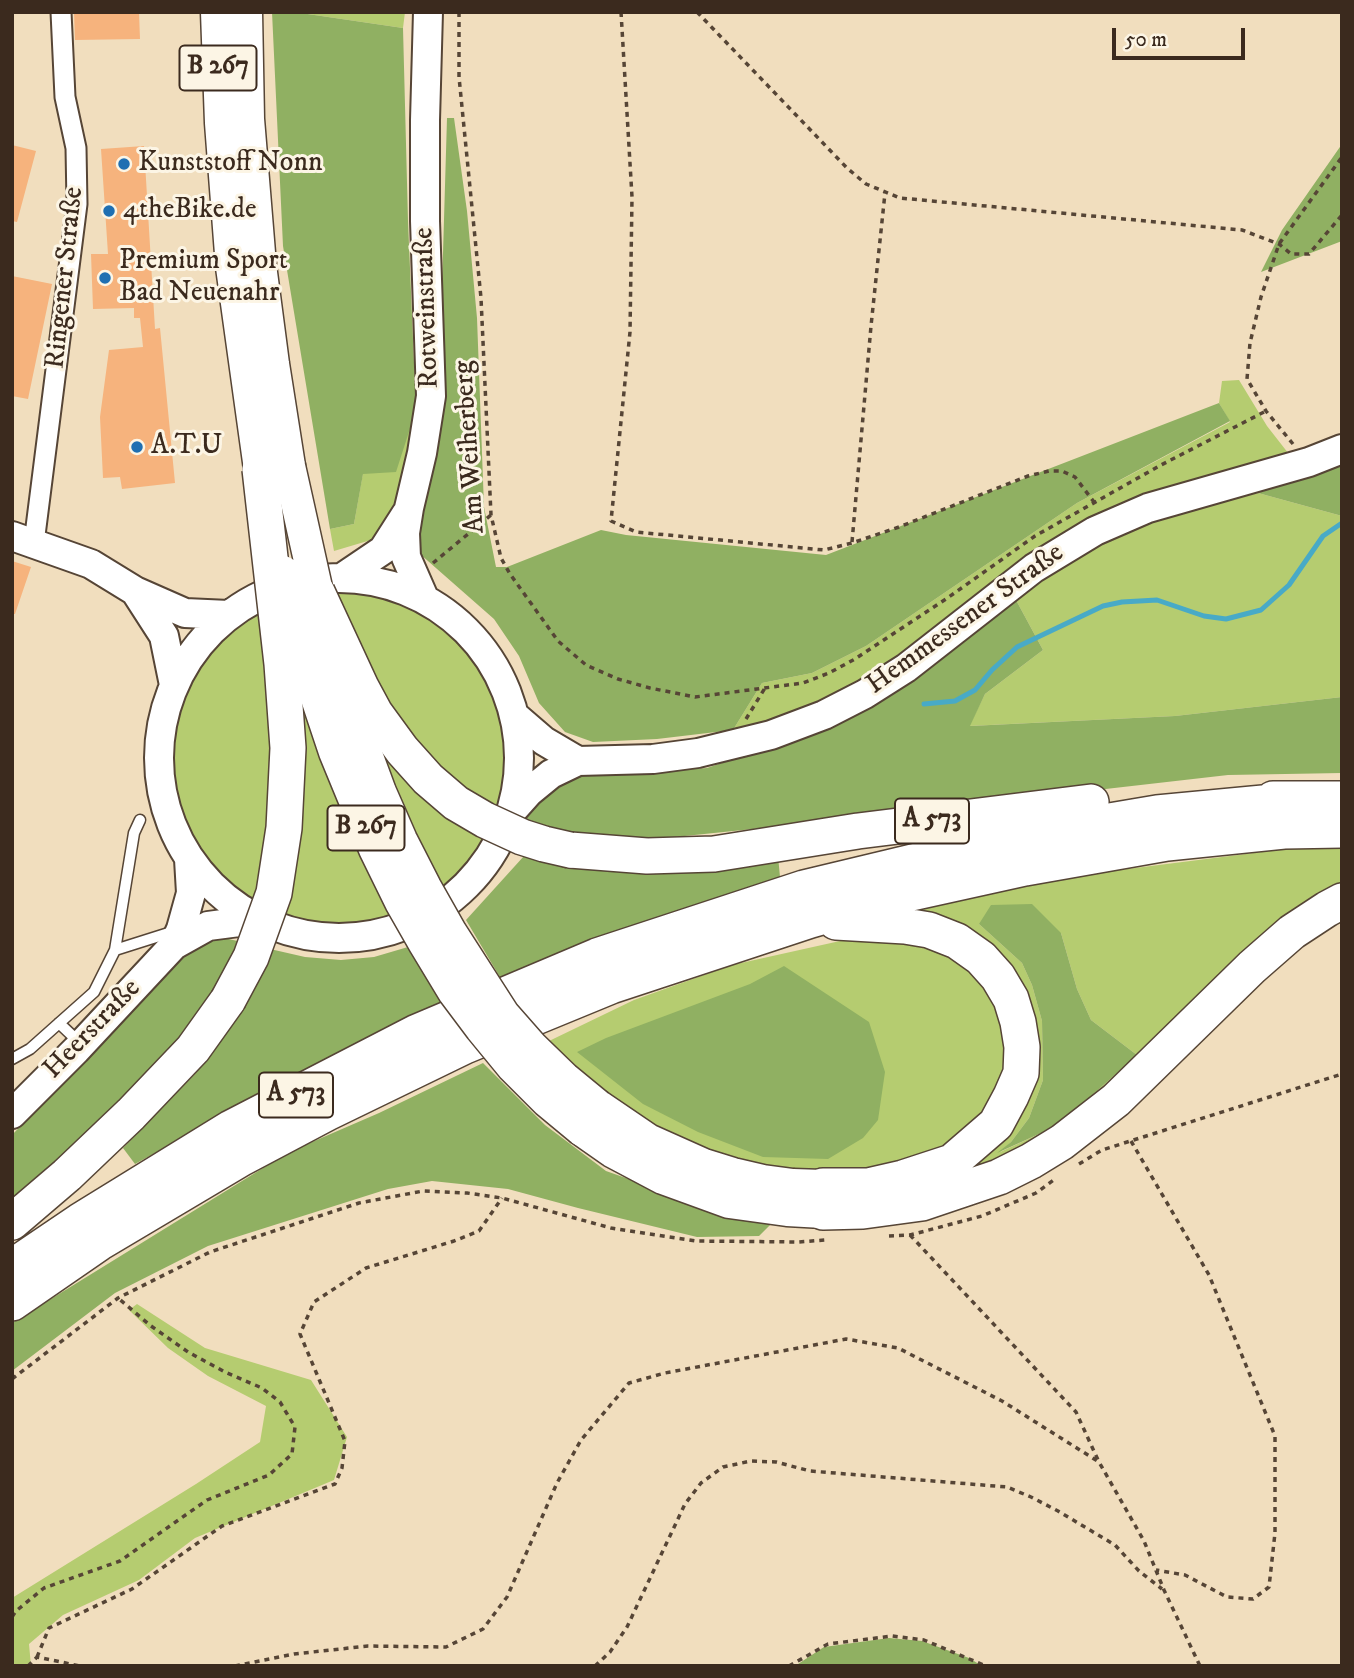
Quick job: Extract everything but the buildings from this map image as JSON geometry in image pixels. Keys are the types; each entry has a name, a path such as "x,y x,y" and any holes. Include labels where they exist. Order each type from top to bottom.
{"highway":[{"path":"12,1222 67,1175 131,1114 193,1049 228,1000 251,957 274,893 284,828 288,748 282,664 275,467"},
{"name":"A 573","path":"330,585 361,687 375,713 402,750 428,779 456,803 485,820 522,837 570,850 647,856 714,854 870,829 1158,794 1295,800 1342,799"},
{"name":"A 573","path":"12,1267 80,1220 231,1128 417,1032 597,956 804,888 1021,836 1157,813 1295,800"},
{"name":"A 573","path":"12,1303 99,1242 242,1158 327,1113 465,1046 611,986 880,900 1012,871 1167,843 1284,831 1342,830"},
{"path":"828,1213 922,1203 999,1177 1031,1161 1062,1142 1116,1100 1252,967 1292,932 1342,901"},
{"name":"A 573","path":"811,920 905,926 929,930 957,941 981,958 998,977 1011,999 1023,1048 1021,1073 996,1124 953,1162 868,1186 828,1213"}],"main road":[{"path":"205,12 221,123"},
{"name":"B 267","path":"217,12 221,123 232,267 275,467 330,585 336,669 360,743 390,816 451,933 503,1014 564,1078 590,1118"},
{"name":"B 267","path":"246,12 248,120 260,265 273,364 275,467 289,596 335,752 375,849 401,902 454,992 513,1067 547,1101 704,1165 763,1181 793,1185 828,1213"},
{"name":"B 267","path":"246,62 253,12"},
{"name":"Rotweinstraße","path":"424,598 406,557 405,533 431,396 425,221 428,12"},
{"name":"Hemmessener Straße","path":"578,761 653,759 698,753 771,735 824,715 865,694 906,668 1034,568 1095,531 1148,508 1309,462 1342,449"},
{"path":"330,585 383,550 409,508"},
{"name":"Ringener Straße","path":"23,539 91,564 135,592 185,613 229,615"},
{"path":"313,579 330,585 385,583 424,598 450,615 472,635 491,660 505,687 515,716 520,764 512,811 495,848 471,881 440,908 404,927 365,937 324,939 283,931 247,914 215,890 189,859 172,827 161,792 158,755 162,719 174,685 197,646 229,615 254,598 283,586 313,579"},
{"name":"Ringener Straße","path":"135,592 163,636 174,685"},
{"path":"515,716 544,741 578,761"},
{"path":"512,811 551,774 578,761"},
{"name":"Heerstraße","path":"12,1114 81,1044 177,937 191,893 189,859"},
{"name":"Heerstraße","path":"177,937 208,926 239,922 283,931"}],"street":[{"name":"Ringener Straße","path":"23,539 77,204 76,148 65,97 61,12"}],"lane":[{"path":"12,1059 30,1049 94,992 115,950 134,833 140,820"},
{"path":"115,950 177,937"},
{"path":"59,1023 81,1044"}],"path":[{"name":"Am Weiherberg","path":"459,12 459,77 481,298 491,515 500,558 558,641 586,665 618,679 695,697 765,688"},
{"path":"621,12 632,197 630,319 611,521 636,532 824,550 899,527 1028,475 1049,471 1062,471 1074,477 1094,503"},
{"path":"697,12 847,168 866,184 900,198 1242,230 1279,244 1291,254 1309,254 1342,215"},
{"path":"1309,462 1266,411 1247,379 1250,343 1261,297 1279,244 1342,157"},
{"path":"852,543 885,193"},
{"path":"430,565 491,515"},
{"path":"1079,1164 1102,1150 1342,1074"},
{"path":"1131,1141 1209,1275 1275,1436 1275,1533 1269,1587 1253,1598 1227,1597 1185,1575 1156,1570"},
{"path":"877,1236 910,1235 982,1216 1036,1194 1056,1178"},
{"path":"12,1379 118,1298 210,1252 359,1203 423,1191 467,1193 502,1198 611,1228 696,1241 799,1242 828,1213"},
{"path":"28,1666 37,1657 49,1628 132,1589 222,1526 335,1484 342,1468 345,1441 300,1334 314,1302 366,1268 479,1231 502,1198"},
{"path":"910,1235 1076,1412 1099,1462 1144,1541 1199,1666"},
{"path":"12,1617 44,1588 120,1561 207,1500 269,1475 292,1454 295,1427 280,1402 262,1388 188,1352 118,1298"},
{"path":"235,1666 294,1654 368,1646 446,1647 483,1629 507,1597 557,1483 581,1440 629,1383 665,1373 846,1339 898,1348 1002,1401 1099,1462"},
{"path":"595,1666 610,1652 627,1627 685,1504 701,1483 723,1466 751,1461 776,1462 810,1471 1007,1487 1058,1511 1115,1545 1139,1571 1164,1590"},
{"path":"789,1666 828,1644 891,1636 924,1640 986,1666"},
{"path":"37,1657 80,1666"}],"green space":[{"path":"272,12 294,12 403,28 416,410 396,472 363,474 354,524 330,529 283,246"},
{"path":"294,12 405,12 403,28"},
{"path":"447,118 454,118 467,211 477,318 484,507 496,567 507,567 601,530 626,535 826,555 1219,403 1230,421 1077,503 866,646 812,673 762,683 733,730 657,739 593,742 565,732 539,703 519,656 494,619 420,554 419,534 439,438 445,373 442,287"},
{"path":"1342,144 1342,241 1261,272 1282,230"},
{"path":"1239,380 1267,426 1292,458 1158,495 825,704 733,730 762,683 812,673 866,646 1077,503 1230,422 1219,403 1222,381"},
{"path":"416,410 407,478 381,537 334,551 330,529 354,524 363,473"},
{"path":"1342,464 1342,516 1258,493"},
{"path":"1258,493 1342,516 1342,697 1175,716 969,726 985,694 1043,650 1016,600 1074,556 1135,529 1191,505"},
{"path":"338,588 387,595 418,608 445,626 469,650 487,677 500,708 507,757 500,806 487,837 469,864 445,888 418,906 387,919 338,926 289,919 258,906 231,888 207,864 189,837 176,806 169,757 176,708 189,677 207,650 231,626 258,608 289,595"},
{"path":"1016,600 1043,650 985,694 970,726 1175,716 1342,697 1342,773 1228,775 636,841 573,833 521,817 570,775 707,768 831,726 896,692"},
{"path":"1342,846 1342,885 1033,1148 939,1186 1016,1113 1015,974 900,915 939,901 1072,876 1301,847","holes":["979,924 1061,933 1077,989 1091,1020 1137,1055 1050,1129 1000,1152 1029,1118 1043,1080 1042,1021 1032,985 1022,963"]},
{"path":"524,856 778,856 780,877 501,979 466,920"},
{"path":"1032,904 1061,933 1077,989 1091,1020 1137,1055 1050,1129 997,1153 1011,1142 1029,1118 1043,1080 1042,1021 1032,985 1022,963 979,924 991,905"},
{"path":"902,937 955,955 997,1000 1008,1043 1004,1088 977,1132 916,1164 837,1175 725,1163 619,1109 549,1041 634,1000 732,965 840,941"},
{"path":"224,938 242,942 216,999 174,1055 12,1205 12,1135 199,939"},
{"path":"408,947 442,1003 333,1055 135,1164 123,1148 195,1074 242,1007 270,949 305,957 341,960 374,957"},
{"path":"784,966 869,1022 885,1072 878,1120 863,1138 828,1159 763,1157 698,1132 643,1104 577,1052 606,1038 750,984"},
{"path":"483,1063 545,1125 606,1171 708,1207 772,1223 759,1236 697,1237 508,1189 432,1181 388,1189 208,1246 115,1293 12,1371 12,1323 289,1152"},
{"path":"137,1304 205,1348 311,1380 347,1437 334,1480 195,1538 139,1580 63,1615 29,1644 31,1666 12,1666 12,1598 260,1442 266,1406 208,1376 168,1348 129,1310"},
{"path":"889,1638 922,1641 969,1658 982,1666 795,1666 824,1647"}],"waterway":[{"path":"924,704 955,701 975,690 1017,647 1103,606 1157,600 1204,616 1226,619 1261,610 1289,585 1323,536 1342,523"}],"place":[{"name":"Kunststoff Nonn","path":"124,164"},
{"name":"4theBike.de","path":"109,211"},
{"name":"Premium Sport Bad Neuenahr","path":"105,278"},
{"name":"A.T.U","path":"137,447"}]}
